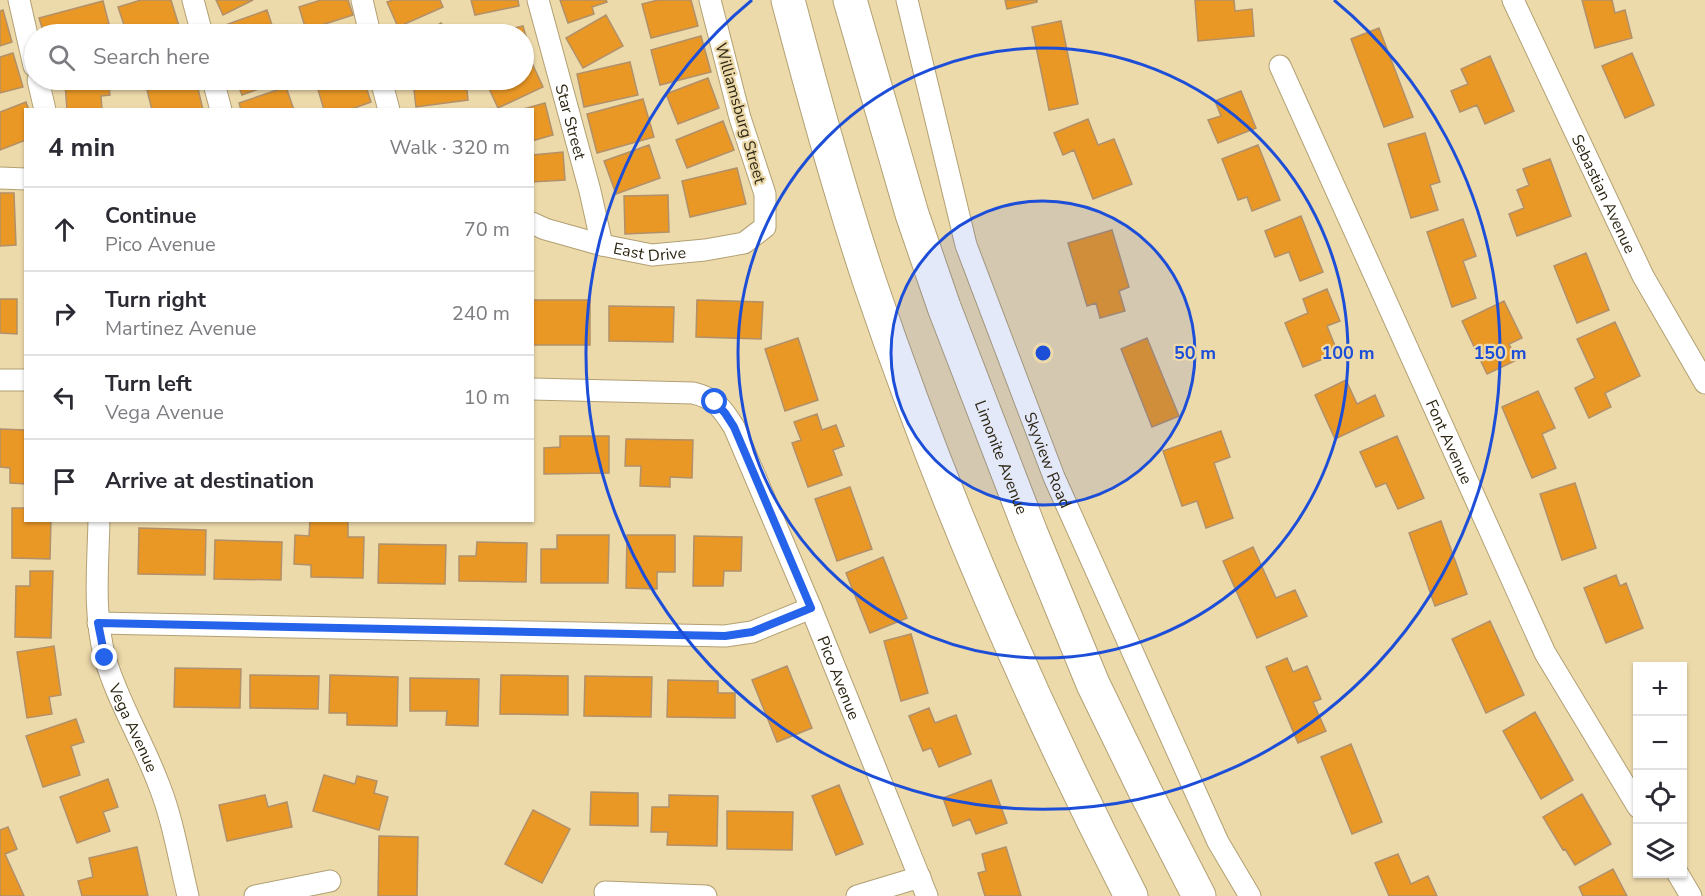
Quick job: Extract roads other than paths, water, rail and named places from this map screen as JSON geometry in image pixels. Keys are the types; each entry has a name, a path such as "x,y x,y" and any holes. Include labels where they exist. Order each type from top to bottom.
{"main road":[{"path":"788,0 811,90 840,186 871,284 923,429 991,599 1093,821 1131,896"},
{"name":"Limonite Avenue","path":"850,0 912,214 944,307 1031,533 1093,684 1199,896"}],"street":[{"path":"19,0 24,24"},
{"path":"193,0 199,24"},
{"path":"362,0 368,24"},
{"name":"Star Street","path":"538,0 590,191 602,245"},
{"name":"Williamsburg Street","path":"710,0 740,118 765,194 765,227"},
{"name":"Skyview Road","path":"907,0 966,245 1054,477 1218,842 1250,896"},
{"name":"Sebastian Avenue","path":"1513,0 1643,276 1705,383"},
{"name":"Font Avenue","path":"1280,66 1545,653 1633,799"},
{"path":"40,90 45,108"},
{"path":"216,90 220,108"},
{"path":"383,90 388,108"},
{"path":"0,178 24,179"},
{"name":"East Drive","path":"534,224 602,245 652,255 705,250 744,243 765,227"},
{"path":"0,380 24,380"},
{"name":"Pico Avenue","path":"534,389 693,393 715,402 725,413 734,427 811,608 923,886"},
{"name":"Vega Avenue","path":"99,522 97,602 98,623 105,658 117,692 160,786 188,896"},
{"path":"98,623 725,636 752,632 811,608"},
{"path":"1681,878 1691,896"},
{"path":"255,896 330,881"},
{"path":"856,896 923,886"},
{"path":"605,892 706,896"}]}
